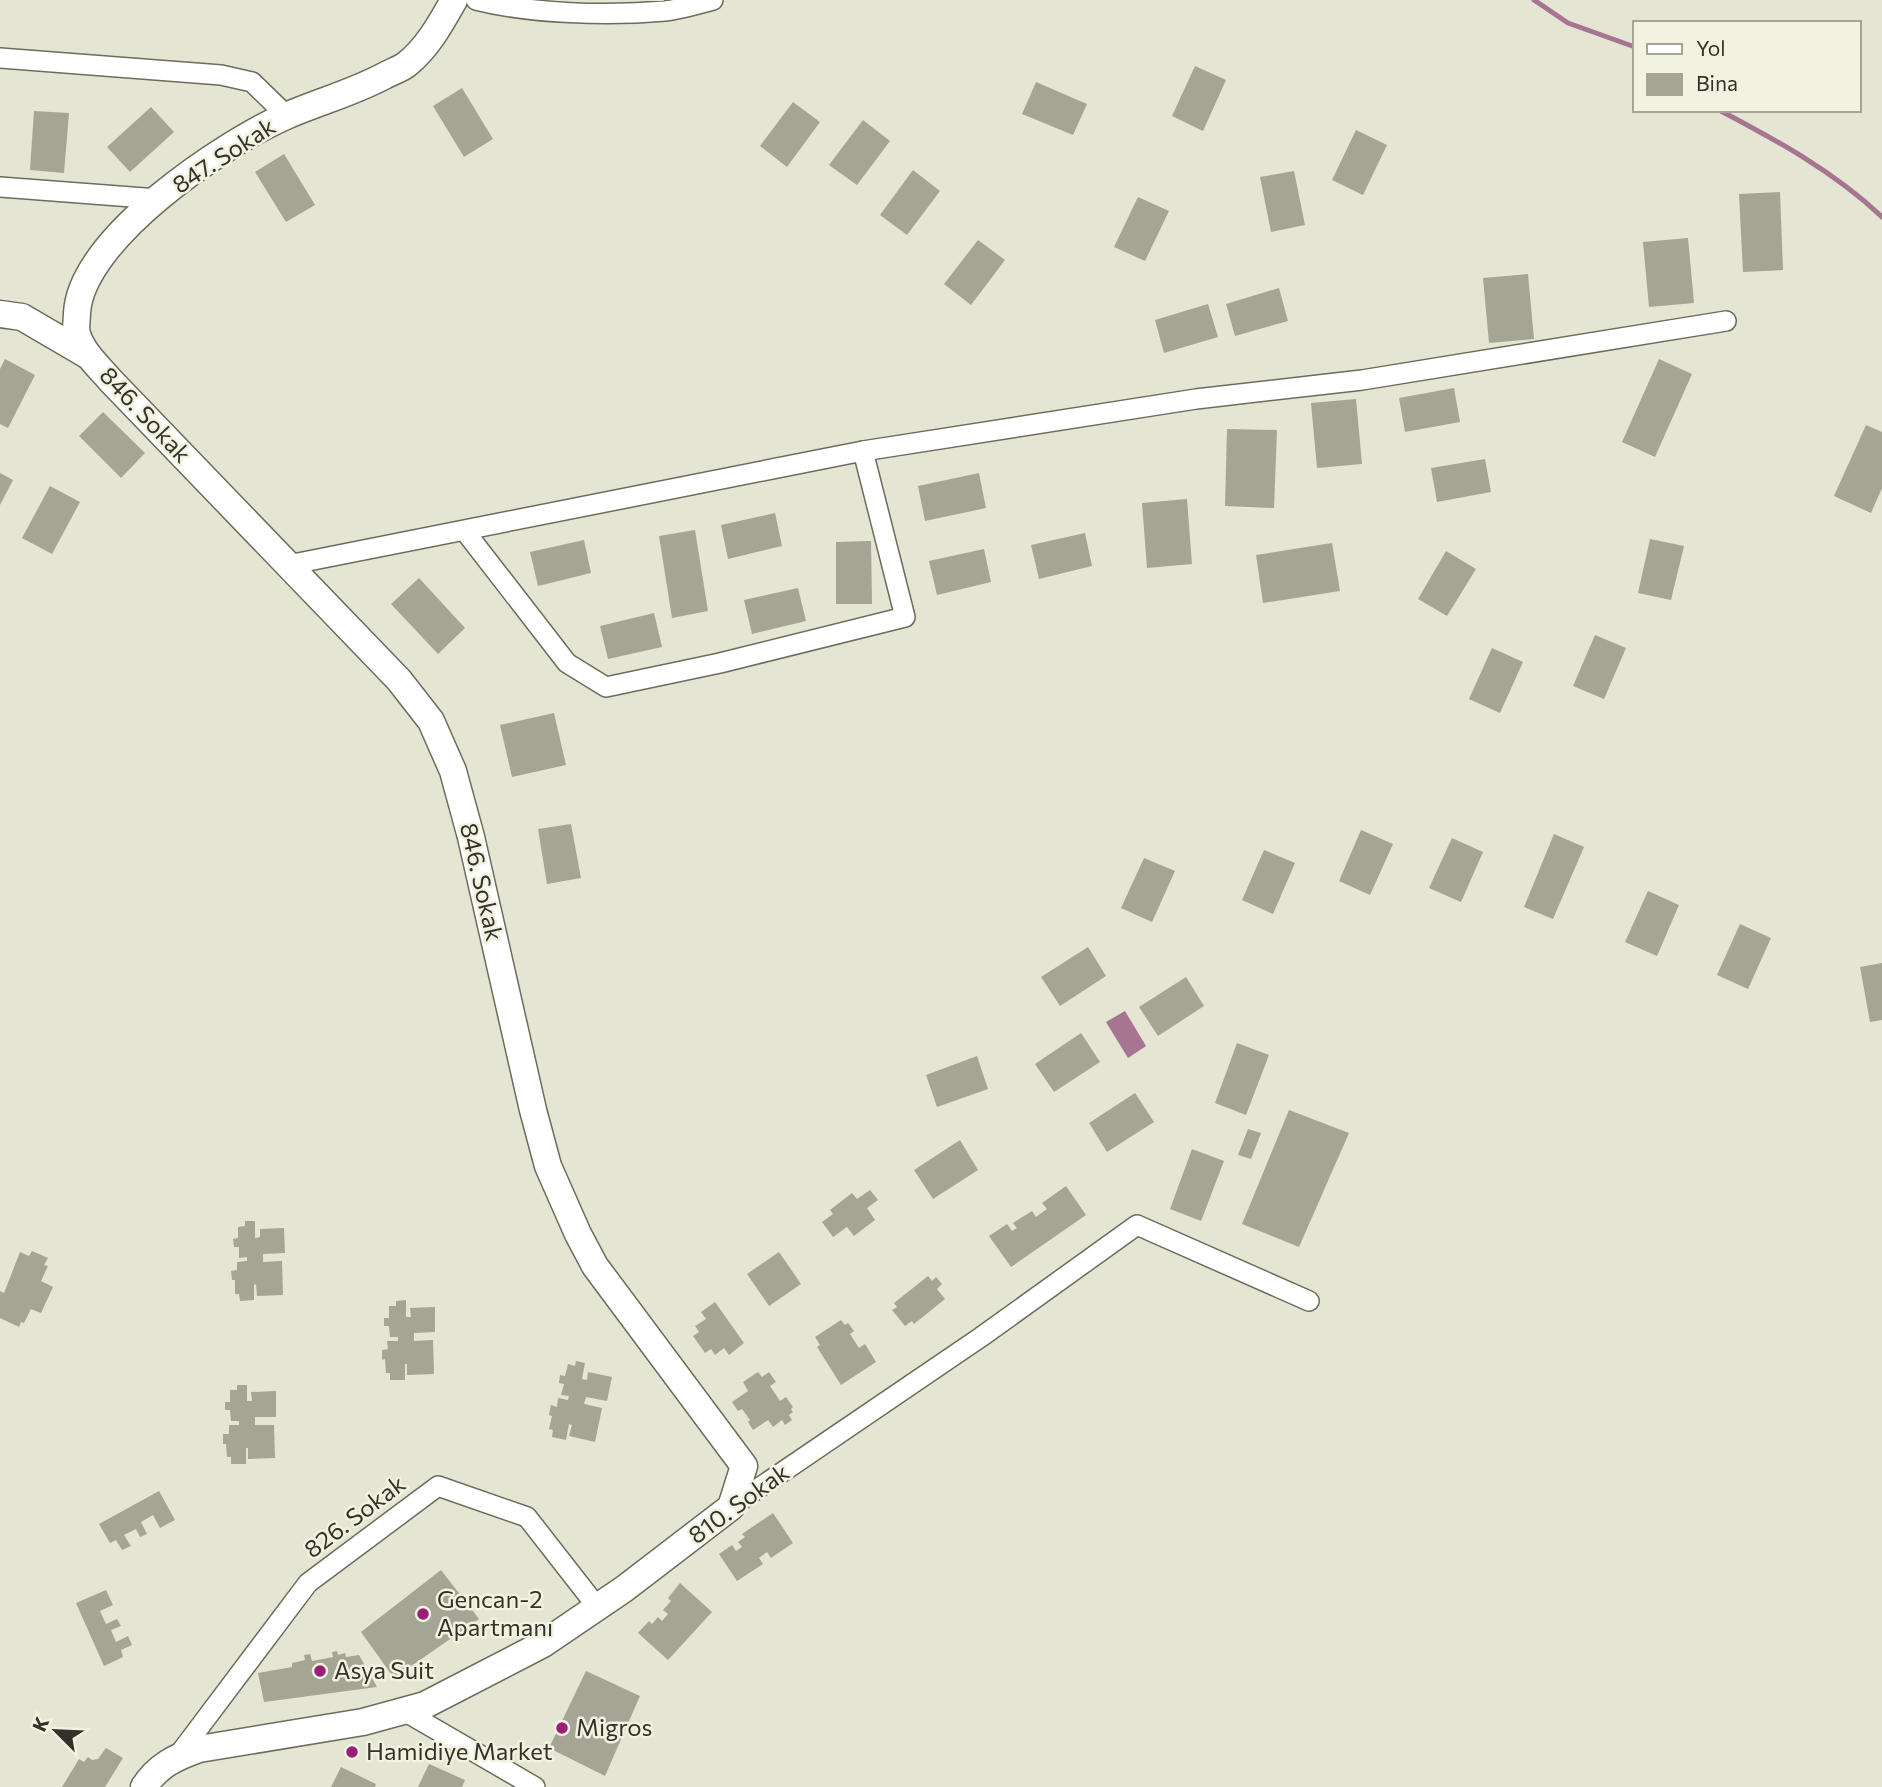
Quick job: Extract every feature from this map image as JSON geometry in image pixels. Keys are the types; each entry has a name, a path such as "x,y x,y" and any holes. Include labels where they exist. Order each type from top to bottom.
{"street":[{"name":"847. Sokak","path":"83,344 78,305 83,284 99,256 119,234 158,199 228,147 287,116 356,91 406,65 435,33 454,0"},
{"path":"476,0 557,11 610,12 667,11 713,0"},
{"path":"0,58 220,75 252,82 287,116"},
{"path":"0,187 158,199"},
{"name":"846. Sokak","path":"0,314 22,317 83,344 399,680 431,721 453,771 471,837 548,1166 595,1266 744,1466 731,1507"},
{"path":"288,565 863,451 1196,399 1362,380 1726,321"},
{"path":"464,530 567,663 606,687 720,663 905,617 863,451"},
{"name":"810. Sokak","path":"144,1787 163,1765 199,1749 363,1722 425,1705 543,1644 598,1608 731,1507 981,1336 1137,1225 1309,1301"},
{"name":"826. Sokak","path":"177,1757 308,1583 438,1486 527,1517 598,1608"},
{"path":"404,1711 510,1781 535,1787"}],"shaded area":[{"path":"1125,1011 1146,1046 1128,1058 1106,1022"}],"building":[{"path":"1195,66 1226,80 1203,131 1172,116"},
{"path":"1036,82 1087,104 1073,135 1022,114"},
{"path":"462,88 493,139 464,157 433,106"},
{"path":"793,102 820,122 787,167 760,146"},
{"path":"151,107 174,132 130,172 107,147"},
{"path":"34,111 69,113 64,173 30,170"},
{"path":"863,120 890,141 857,185 829,165"},
{"path":"1356,130 1387,145 1363,195 1332,180"},
{"path":"284,154 315,205 286,222 255,172"},
{"path":"913,170 940,191 907,235 880,215"},
{"path":"1294,171 1305,225 1271,232 1260,177"},
{"path":"1780,192 1783,270 1743,272 1739,194"},
{"path":"1138,197 1169,211 1145,261 1114,247"},
{"path":"1688,238 1694,303 1649,307 1643,242"},
{"path":"978,240 1005,260 971,305 944,284"},
{"path":"1528,274 1534,339 1489,343 1483,278"},
{"path":"1279,288 1288,321 1235,336 1226,304"},
{"path":"1208,304 1218,337 1164,353 1155,320"},
{"path":"5,359 35,375 8,428 0,424 0,369"},
{"path":"1659,359 1692,374 1655,457 1622,442"},
{"path":"1454,388 1460,422 1405,432 1399,398"},
{"path":"1356,399 1362,464 1317,468 1311,403"},
{"path":"103,412 145,453 121,478 79,436"},
{"path":"1866,425 1882,432 1882,488 1871,513 1834,496"},
{"path":"1227,429 1277,430 1274,508 1225,506"},
{"path":"1485,459 1491,492 1437,502 1431,468"},
{"path":"0,473 13,480 0,505"},
{"path":"979,473 986,508 925,521 918,486"},
{"path":"50,486 80,502 52,554 22,538"},
{"path":"1187,499 1192,564 1147,568 1142,503"},
{"path":"775,513 782,546 728,559 721,525"},
{"path":"695,530 708,611 672,618 659,536"},
{"path":"1085,533 1092,566 1039,579 1031,545"},
{"path":"1650,539 1684,546 1671,600 1638,593"},
{"path":"584,540 591,573 538,586 530,552"},
{"path":"871,541 872,604 836,604 836,542"},
{"path":"1332,543 1340,591 1263,603 1256,555"},
{"path":"984,549 991,582 937,595 929,561"},
{"path":"1446,551 1476,569 1447,616 1418,599"},
{"path":"419,578 465,628 438,654 391,604"},
{"path":"798,588 806,621 752,634 744,600"},
{"path":"654,613 662,647 608,659 600,626"},
{"path":"1595,635 1626,648 1604,699 1573,686"},
{"path":"1492,648 1523,662 1500,713 1469,699"},
{"path":"554,713 566,765 512,777 500,725"},
{"path":"571,824 581,878 547,884 538,829"},
{"path":"1361,830 1393,844 1370,895 1339,881"},
{"path":"1554,834 1584,847 1553,919 1524,907"},
{"path":"1452,838 1483,852 1461,902 1429,888"},
{"path":"1264,850 1295,863 1273,914 1242,900"},
{"path":"1144,858 1175,871 1152,922 1121,908"},
{"path":"1648,891 1679,905 1657,956 1625,942"},
{"path":"1740,924 1771,938 1748,989 1717,975"},
{"path":"1088,947 1106,976 1060,1006 1041,977"},
{"path":"1882,963 1882,1020 1870,1022 1860,967"},
{"path":"1186,977 1204,1006 1158,1036 1139,1007"},
{"path":"1081,1033 1100,1062 1054,1092 1035,1064"},
{"path":"1237,1043 1269,1055 1246,1115 1215,1103"},
{"path":"977,1056 988,1089 937,1107 926,1075"},
{"path":"1135,1093 1154,1122 1107,1152 1089,1123"},
{"path":"1289,1110 1349,1133 1299,1247 1242,1224"},
{"path":"1248,1129 1261,1133 1251,1159 1238,1155"},
{"path":"960,1140 978,1170 933,1199 914,1170"},
{"path":"1192,1149 1224,1161 1201,1221 1170,1209"},
{"path":"1066,1186 1086,1215 1011,1267 989,1236 1007,1224 1012,1231 1017,1228 1013,1223 1032,1211 1036,1217 1047,1209 1042,1203"},
{"path":"870,1190 878,1200 867,1208 875,1220 854,1236 847,1227 833,1237 822,1222 833,1214 830,1210 852,1193 857,1199"},
{"path":"245,1221 255,1221 255,1238 260,1237 260,1229 284,1228 285,1253 263,1254 263,1262 282,1261 283,1295 257,1296 256,1284 254,1300 240,1301 239,1294 235,1294 235,1280 232,1280 231,1271 237,1270 237,1262 247,1261 247,1257 239,1258 239,1247 234,1247 233,1239 238,1238 238,1227 245,1226"},
{"path":"32,1251 48,1258 44,1265 48,1266 41,1281 53,1287 41,1313 31,1309 19,1327 0,1318 0,1291 4,1293 20,1252 29,1256"},
{"path":"779,1252 801,1284 769,1306 747,1274"},
{"path":"928,1276 932,1281 936,1277 942,1284 937,1289 945,1299 914,1324 912,1321 905,1326 892,1310 897,1307 894,1303"},
{"path":"406,1300 406,1317 411,1317 410,1308 435,1307 435,1332 414,1333 414,1341 433,1340 434,1374 407,1375 405,1364 405,1380 390,1380 390,1373 386,1373 385,1359 382,1360 382,1350 388,1349 387,1341 398,1341 398,1337 390,1337 389,1326 384,1326 384,1318 389,1318 389,1306 396,1306 396,1301"},
{"path":"715,1302 744,1343 729,1355 724,1348 715,1355 711,1349 705,1353 693,1336 699,1332 695,1326 706,1319 701,1312"},
{"path":"841,1320 845,1325 848,1323 854,1331 850,1334 859,1348 865,1344 876,1362 841,1385 817,1347 820,1345 815,1337"},
{"path":"576,1361 585,1363 582,1379 587,1380 588,1372 612,1377 607,1401 586,1397 584,1404 602,1408 595,1442 569,1436 572,1425 569,1424 566,1440 552,1437 553,1430 549,1429 551,1405 557,1407 558,1398 568,1400 569,1396 561,1395 564,1384 559,1383 560,1375 565,1376 568,1364 575,1366"},
{"path":"758,1372 762,1377 769,1372 776,1382 770,1386 780,1401 786,1397 793,1407 793,1412 789,1415 792,1420 785,1425 782,1420 773,1427 768,1420 753,1430 742,1409 738,1411 732,1402 748,1391 743,1382"},
{"path":"237,1385 247,1385 247,1401 252,1401 251,1392 276,1391 276,1417 255,1417 255,1425 274,1425 275,1458 248,1459 248,1448 246,1464 231,1464 231,1457 227,1457 223,1434 229,1434 229,1425 239,1425 239,1421 231,1421 230,1410 225,1410 225,1402 230,1402 230,1390 237,1390"},
{"path":"159,1491 175,1520 160,1528 153,1515 141,1522 147,1534 140,1537 136,1529 124,1535 131,1546 122,1550 116,1540 110,1543 99,1524"},
{"path":"773,1513 793,1543 771,1558 767,1552 759,1558 763,1564 737,1581 719,1554 732,1545 736,1551 742,1547 738,1542 745,1537 742,1534"},
{"path":"441,1570 479,1619 394,1678 361,1632"},
{"path":"680,1583 712,1612 668,1660 638,1633 649,1621 652,1624 658,1617 662,1621 668,1614 663,1610 671,1601 668,1598"},
{"path":"106,1590 113,1605 100,1611 106,1624 117,1619 121,1626 111,1630 116,1642 128,1636 132,1645 121,1650 123,1657 104,1666 76,1603"},
{"path":"337,1651 338,1655 345,1653 346,1657 359,1655 377,1687 264,1702 258,1673 292,1667 292,1663 305,1660 304,1655 310,1654 312,1661 333,1657 332,1652"},
{"path":"586,1671 640,1696 605,1776 549,1748"},
{"path":"106,1748 123,1758 105,1787 62,1787 79,1759 84,1762 88,1757 92,1760 98,1759"},
{"path":"429,1764 465,1780 462,1787 418,1787"},
{"path":"341,1767 376,1784 375,1787 331,1787"}],"waterway":[{"path":"1534,0 1568,23 1633,46"},
{"path":"1723,112 1825,171 1882,217"}],"place":[{"name":"Gencan-2 Apartmanı","path":"423,1614"},
{"name":"Asya Suit","path":"320,1671"},
{"name":"Migros","path":"562,1728"},
{"name":"Hamidiye Market","path":"352,1752"}]}
